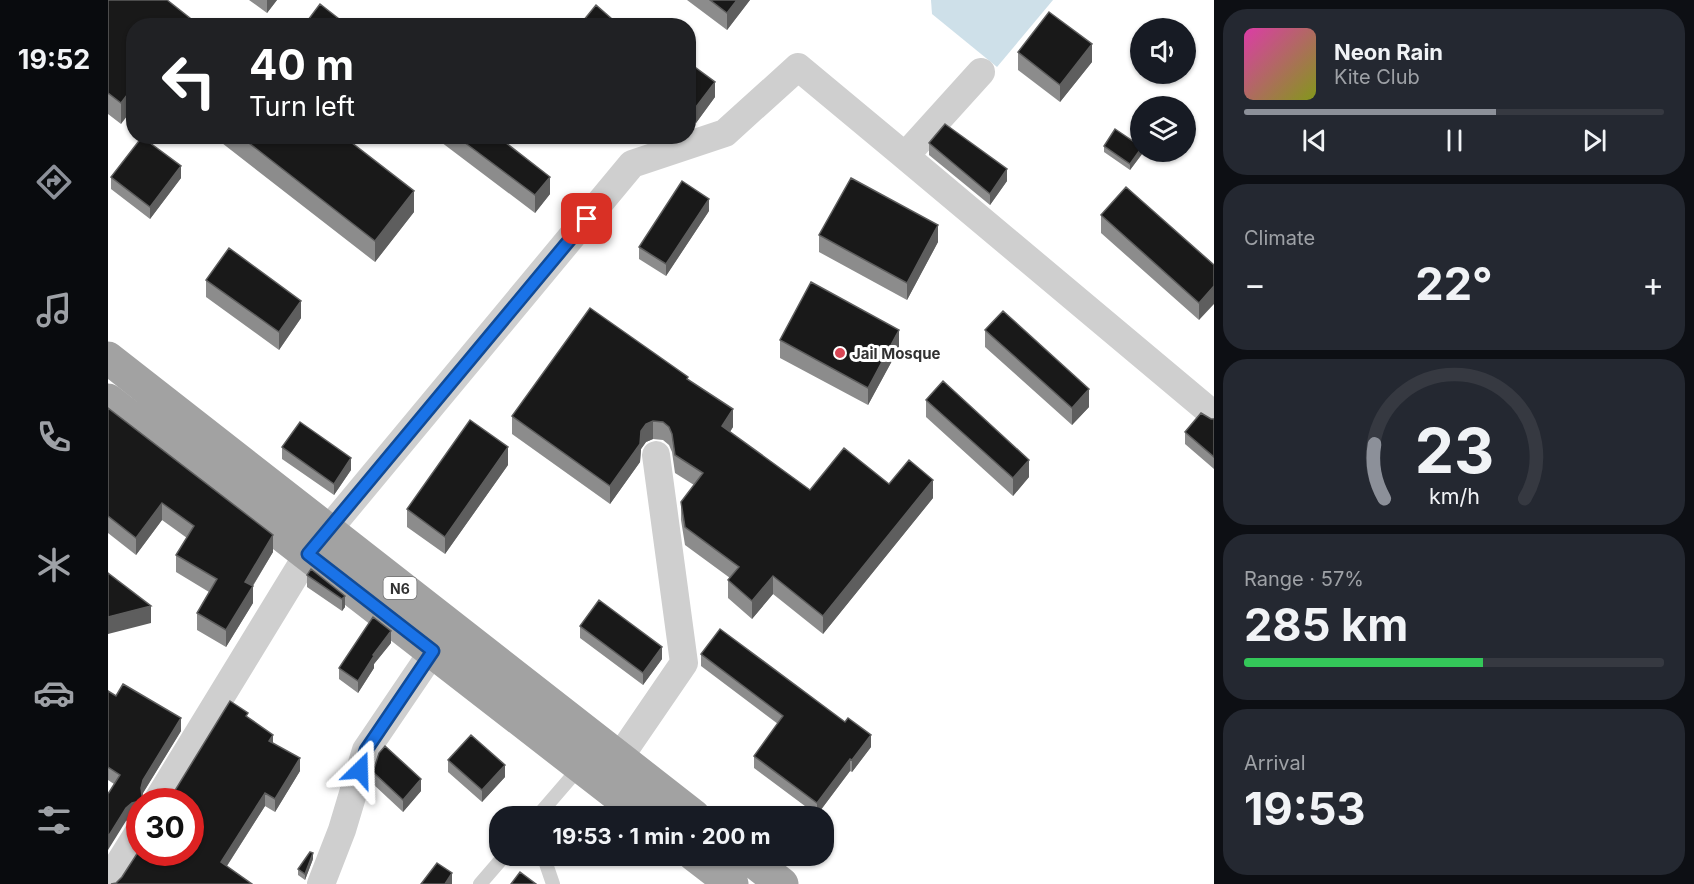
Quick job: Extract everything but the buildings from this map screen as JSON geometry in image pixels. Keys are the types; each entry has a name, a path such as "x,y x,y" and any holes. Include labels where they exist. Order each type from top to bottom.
{"highway":[{"name":"N6","path":"108,358 318,542 433,651 631,806"},
{"name":"N6","path":"108,400 318,542 619,758 681,806"},
{"path":"708,866 732,884"},
{"path":"759,866 782,884"}],"street":[{"path":"696,143 725,133 798,67 1214,415"},
{"path":"905,156 981,72"},
{"path":"165,788 318,542 632,164 692,144"},
{"path":"619,758 684,663 656,455"},
{"path":"321,884 342,830 366,750 433,651"},
{"path":"108,881 126,852"}],"lane":[{"path":"548,806 580,767"},
{"path":"480,884 496,866"},
{"path":"547,866 553,884"}],"shaded area":[{"path":"931,0 1053,0 997,67 932,14"}],"place":[{"name":"Jail Mosque","path":"840,353"}],"route":[{"path":"360,770 366,750 433,651 308,554 587,219"}]}
